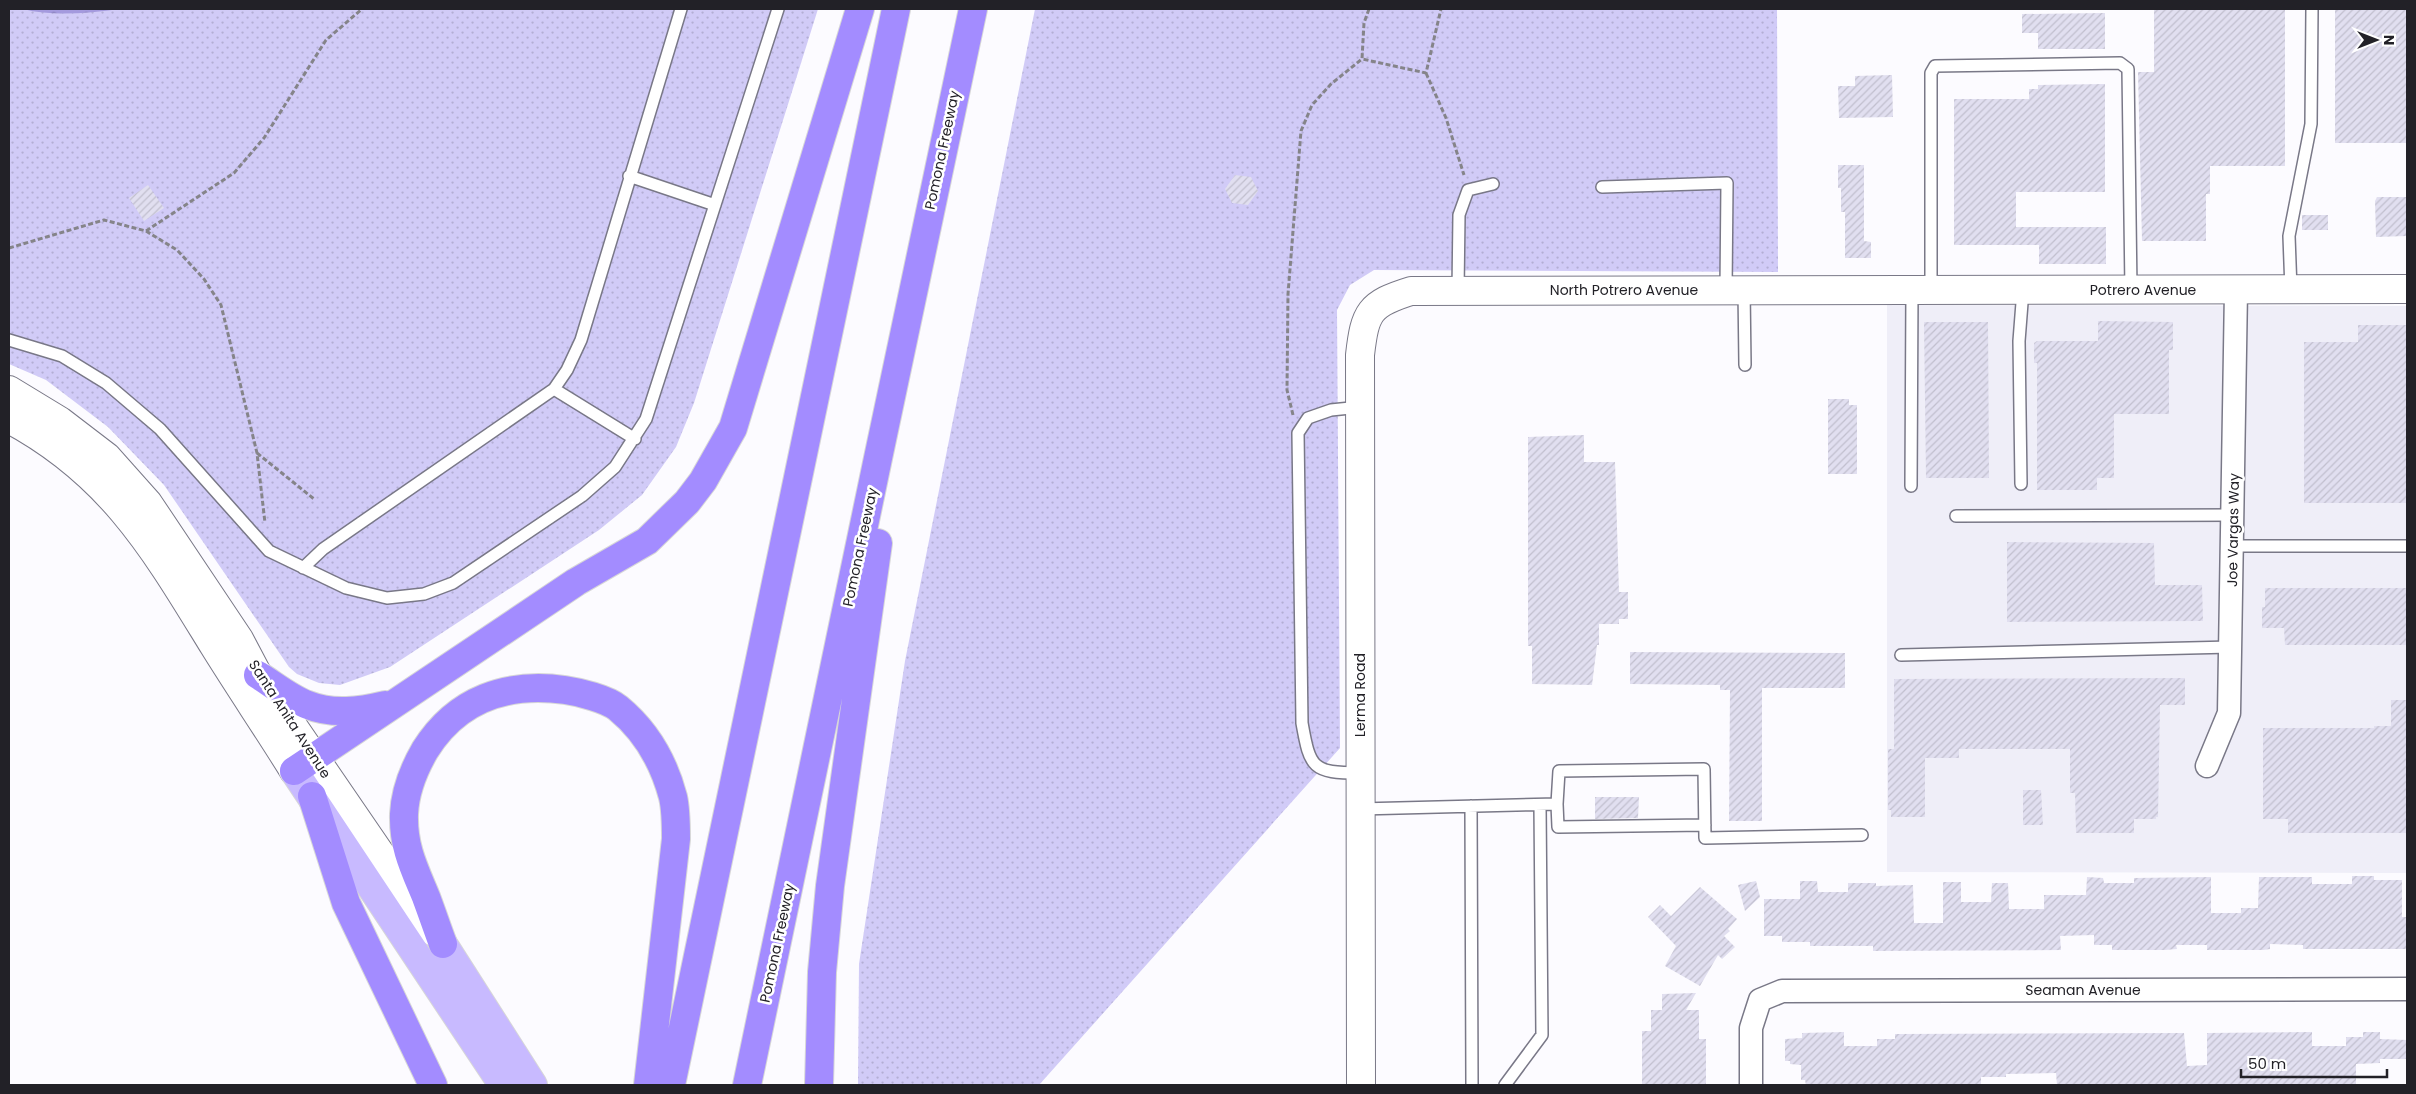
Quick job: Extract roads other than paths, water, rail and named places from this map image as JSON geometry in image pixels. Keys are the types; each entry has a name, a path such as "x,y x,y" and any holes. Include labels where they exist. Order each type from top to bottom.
{"highway":[{"path":"304,764 576,582 647,541 680,509 703,481 732,428 860,9"},
{"path":"671,1085 896,9"},
{"name":"Pomona Freeway","path":"747,1085 810,792 914,279 973,9"},
{"path":"819,1085 822,972 830,886 914,279"},
{"path":"258,675 307,705 320,709 357,711 396,702"},
{"path":"442,944 407,852 404,814 410,784 418,761 430,742 446,721 471,705 499,692 540,687 579,692 617,707 641,732 660,759 674,799 676,838 648,1085"},
{"path":"312,796 346,903 433,1085"}],"main road":[{"name":"Santa Anita Avenue","path":"304,764 312,796 503,1085"},
{"name":"Santa Anita Avenue","path":"442,944 533,1085"}],"street":[{"name":"Potrero Avenue","path":"1879,290 2407,289"},
{"name":"North Potrero Avenue","path":"1374,308 1388,298 1411,291 1879,290"},
{"name":"Joe Vargas Way","path":"2207,766 2229,713 2234,515 2236,290"},
{"name":"Lerma Road","path":"1361,1085 1360,355 1364,326 1374,308"},
{"name":"Santa Anita Avenue","path":"9,390 60,422 107,457 148,503 239,639 304,764"},
{"name":"Santa Anita Avenue","path":"9,419 56,446 94,479 129,516 304,764 442,944"},
{"name":"Seaman Avenue","path":"1751,1085 1751,1028 1760,1000 1782,991 2407,989"}],"lane":[{"path":"303,568 323,549 554,389 567,370 581,340 681,9"},
{"path":"9,340 62,356 106,383 160,429 269,551 346,588 387,598 424,594 453,583 582,496 615,467 635,439 646,419 778,9"},
{"path":"2291,290 2289,236 2311,124 2312,9"},
{"path":"1911,486 1930,139 1931,73 1935,66 2120,64 2128,69 2132,290"},
{"path":"629,176 715,205"},
{"path":"1602,187 1727,183 1735,289 1745,364"},
{"path":"1458,291 1459,214 1468,190 1493,184"},
{"path":"2021,484 2019,341 2023,290"},
{"path":"554,389 635,439"},
{"path":"1360,407 1331,410 1308,418 1298,432 1302,723 1308,757 1321,769 1340,773 1360,773"},
{"path":"1956,516 2234,515"},
{"path":"2233,546 2407,546"},
{"path":"1901,655 2231,647"},
{"path":"1705,825 1558,827 1558,771 1704,769 1705,825 1705,838 1862,835"},
{"path":"1505,1085 1542,1035 1540,804"},
{"path":"1360,809 1557,804"},
{"path":"1471,806 1472,1085"}],"water":[{"path":"23,9 120,9 59,14"}]}
